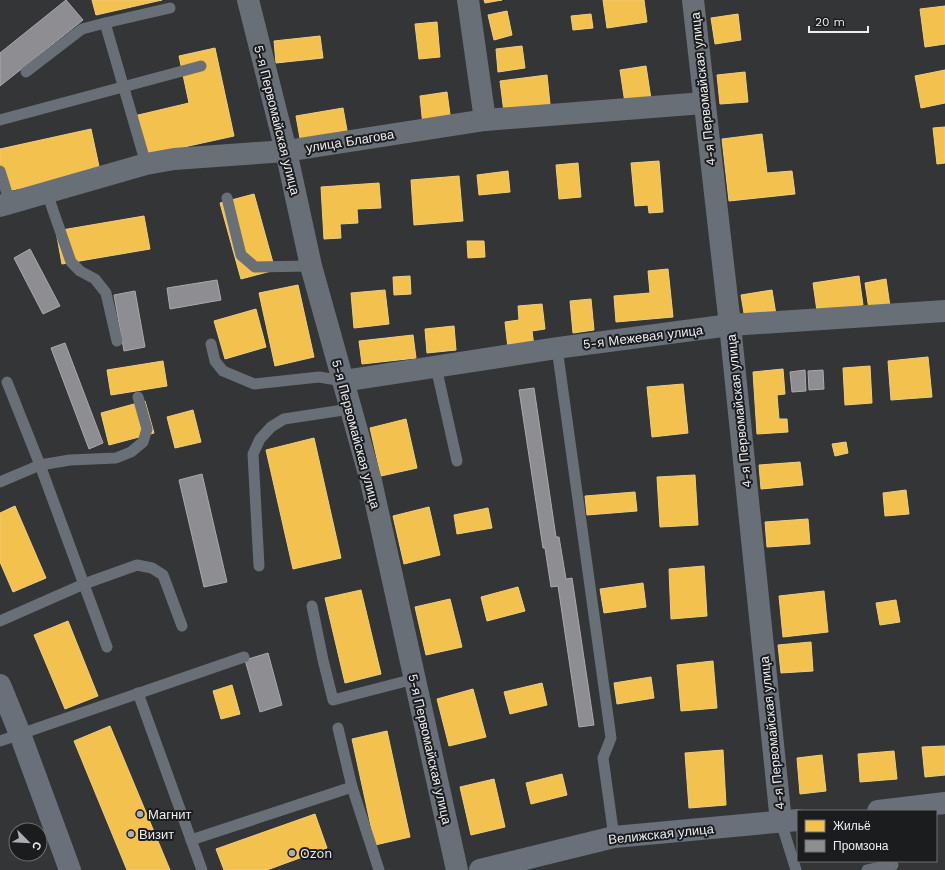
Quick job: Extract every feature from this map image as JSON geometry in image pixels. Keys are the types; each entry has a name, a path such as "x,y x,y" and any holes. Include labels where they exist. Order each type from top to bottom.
{"street":[{"name":"5-я Первомайская улица","path":"248,0 286,151 311,266 370,481 457,870"},
{"path":"468,0 485,120"},
{"name":"4-я Первомайская улица","path":"694,0 704,103 789,821"},
{"name":"улица Благова","path":"5,205 146,164 174,159 286,151 485,120 704,103"},
{"name":"5-я Межевая улица","path":"343,381 557,348 730,325 945,311"},
{"path":"0,685 10,738 70,870"},
{"path":"886,810 945,803"},
{"name":"Велижская улица","path":"480,870 614,837 789,821"}],"lane":[{"path":"26,72 82,29 105,22 170,8"},
{"path":"105,22 146,164"},
{"path":"0,120 124,88 201,66"},
{"path":"0,171 5,205"},
{"path":"47,193 71,262 80,271 95,279 106,293 117,341"},
{"path":"227,198 241,255 255,267 311,266"},
{"path":"212,344 215,361 222,371 254,384 319,377 343,381"},
{"path":"557,348 612,738 603,758 614,837"},
{"path":"436,367 457,461"},
{"path":"7,382 40,465 107,647"},
{"path":"0,482 40,465 70,460 116,458 131,452 143,442 148,429 138,397"},
{"path":"259,566 254,454 260,439 271,427 284,419 350,409"},
{"path":"0,621 84,584 137,565 152,568 163,575 182,626"},
{"path":"312,606 323,660 334,700 414,679"},
{"path":"10,738 244,657"},
{"path":"138,693 202,870"},
{"path":"338,728 352,787 379,870"},
{"path":"192,840 352,787"},
{"path":"789,821 796,870"},
{"path":"867,870 893,865"}],"building: Жильё":[{"path":"92,0 162,0 96,15"},
{"path":"484,0 502,0 485,3"},
{"path":"603,0 644,0 647,22 607,28"},
{"path":"945,6 945,44 925,47 920,9"},
{"path":"507,11 512,35 494,40 488,15"},
{"path":"591,14 593,28 573,30 571,16"},
{"path":"738,14 741,40 715,44 711,18"},
{"path":"437,22 440,57 419,59 415,24"},
{"path":"320,36 323,58 276,63 274,41"},
{"path":"522,46 525,68 498,72 496,49"},
{"path":"215,48 234,136 143,156 134,116 189,103 179,56"},
{"path":"646,66 651,99 625,103 620,70"},
{"path":"945,70 945,103 921,108 915,76"},
{"path":"745,72 748,102 720,104 717,75"},
{"path":"547,75 551,114 505,120 500,81"},
{"path":"447,92 451,122 423,126 420,96"},
{"path":"343,108 348,136 301,144 296,116"},
{"path":"945,127 945,163 937,164 933,128"},
{"path":"91,129 100,171 3,192 0,177 0,149"},
{"path":"762,134 767,173 792,171 795,194 729,201 722,139"},
{"path":"659,161 663,212 649,213 648,205 635,206 631,163"},
{"path":"578,163 581,197 559,199 556,165"},
{"path":"508,171 510,192 479,195 477,175"},
{"path":"459,176 463,221 414,225 411,180"},
{"path":"379,183 381,208 357,209 358,223 340,224 341,238 324,239 321,187"},
{"path":"254,194 275,270 241,279 220,203"},
{"path":"144,216 150,249 62,264 56,231"},
{"path":"467,241 484,241 485,257 468,258"},
{"path":"668,269 673,317 616,322 614,296 650,293 648,271"},
{"path":"410,276 411,294 394,295 393,277"},
{"path":"859,276 863,305 817,311 813,283"},
{"path":"886,279 891,313 870,316 865,283"},
{"path":"298,285 314,357 275,366 259,293"},
{"path":"385,290 389,324 354,328 351,293"},
{"path":"772,290 777,321 746,325 741,295"},
{"path":"591,299 594,330 573,333 570,301"},
{"path":"542,304 545,329 532,331 534,346 508,348 505,322 519,320 518,306"},
{"path":"256,309 266,347 225,359 214,321"},
{"path":"454,326 456,350 427,353 425,329"},
{"path":"413,335 416,358 362,364 359,341"},
{"path":"928,357 932,397 891,400 888,361"},
{"path":"163,361 167,386 111,395 107,370"},
{"path":"870,366 872,403 845,405 843,368"},
{"path":"783,369 785,394 777,395 779,419 787,419 788,432 757,434 753,372"},
{"path":"683,384 688,433 652,437 647,387"},
{"path":"145,401 154,433 109,445 101,413"},
{"path":"193,410 201,442 175,448 167,417"},
{"path":"406,419 417,468 381,476 370,428"},
{"path":"314,438 341,558 293,569 266,450"},
{"path":"846,442 848,453 835,456 832,444"},
{"path":"800,462 803,485 761,489 759,465"},
{"path":"695,475 698,525 660,527 657,477"},
{"path":"906,490 909,514 885,516 883,493"},
{"path":"635,492 637,511 587,515 585,496"},
{"path":"15,506 46,578 13,592 0,562 0,513"},
{"path":"429,507 440,555 404,564 393,516"},
{"path":"488,508 492,528 457,534 454,515"},
{"path":"808,519 810,544 767,547 765,522"},
{"path":"704,566 707,616 671,619 669,569"},
{"path":"643,583 646,607 604,613 600,589"},
{"path":"518,587 525,611 487,621 481,597"},
{"path":"361,590 381,674 345,683 325,598"},
{"path":"824,591 828,632 783,637 779,596"},
{"path":"450,599 462,647 426,655 415,607"},
{"path":"896,600 900,622 880,625 876,603"},
{"path":"68,621 98,696 65,709 34,635"},
{"path":"811,642 813,671 781,673 778,645"},
{"path":"713,661 717,708 681,711 677,665"},
{"path":"651,677 654,698 617,704 614,683"},
{"path":"542,683 547,705 510,714 504,692"},
{"path":"232,685 240,714 221,719 213,691"},
{"path":"473,689 486,737 449,746 437,699"},
{"path":"110,726 170,870 127,870 74,741"},
{"path":"387,731 410,837 375,845 352,739"},
{"path":"945,746 945,775 925,777 922,747"},
{"path":"723,750 726,805 689,808 685,753"},
{"path":"894,751 897,779 860,782 858,754"},
{"path":"822,755 826,791 800,794 797,758"},
{"path":"562,774 567,795 531,804 526,783"},
{"path":"494,779 505,827 471,835 460,787"},
{"path":"315,814 327,848 267,870 224,870 216,849"}],"building: Промзона":[{"path":"66,0 83,20 0,86 0,53"},
{"path":"30,249 60,306 43,314 14,258"},
{"path":"217,280 221,300 170,309 167,288"},
{"path":"135,291 145,347 124,351 114,295"},
{"path":"65,343 103,443 89,449 51,348"},
{"path":"805,370 806,391 792,392 790,372"},
{"path":"823,370 824,389 809,390 808,371"},
{"path":"534,388 556,537 559,537 566,579 572,578 594,725 579,727 558,586 551,587 545,548 543,548 519,390"},
{"path":"202,474 227,582 204,587 179,480"},
{"path":"268,653 282,705 260,712 245,660"}],"place":[{"name":"Магнит","path":"140,814"},
{"name":"Визит","path":"131,834"},
{"name":"Ozon","path":"292,853"}]}
